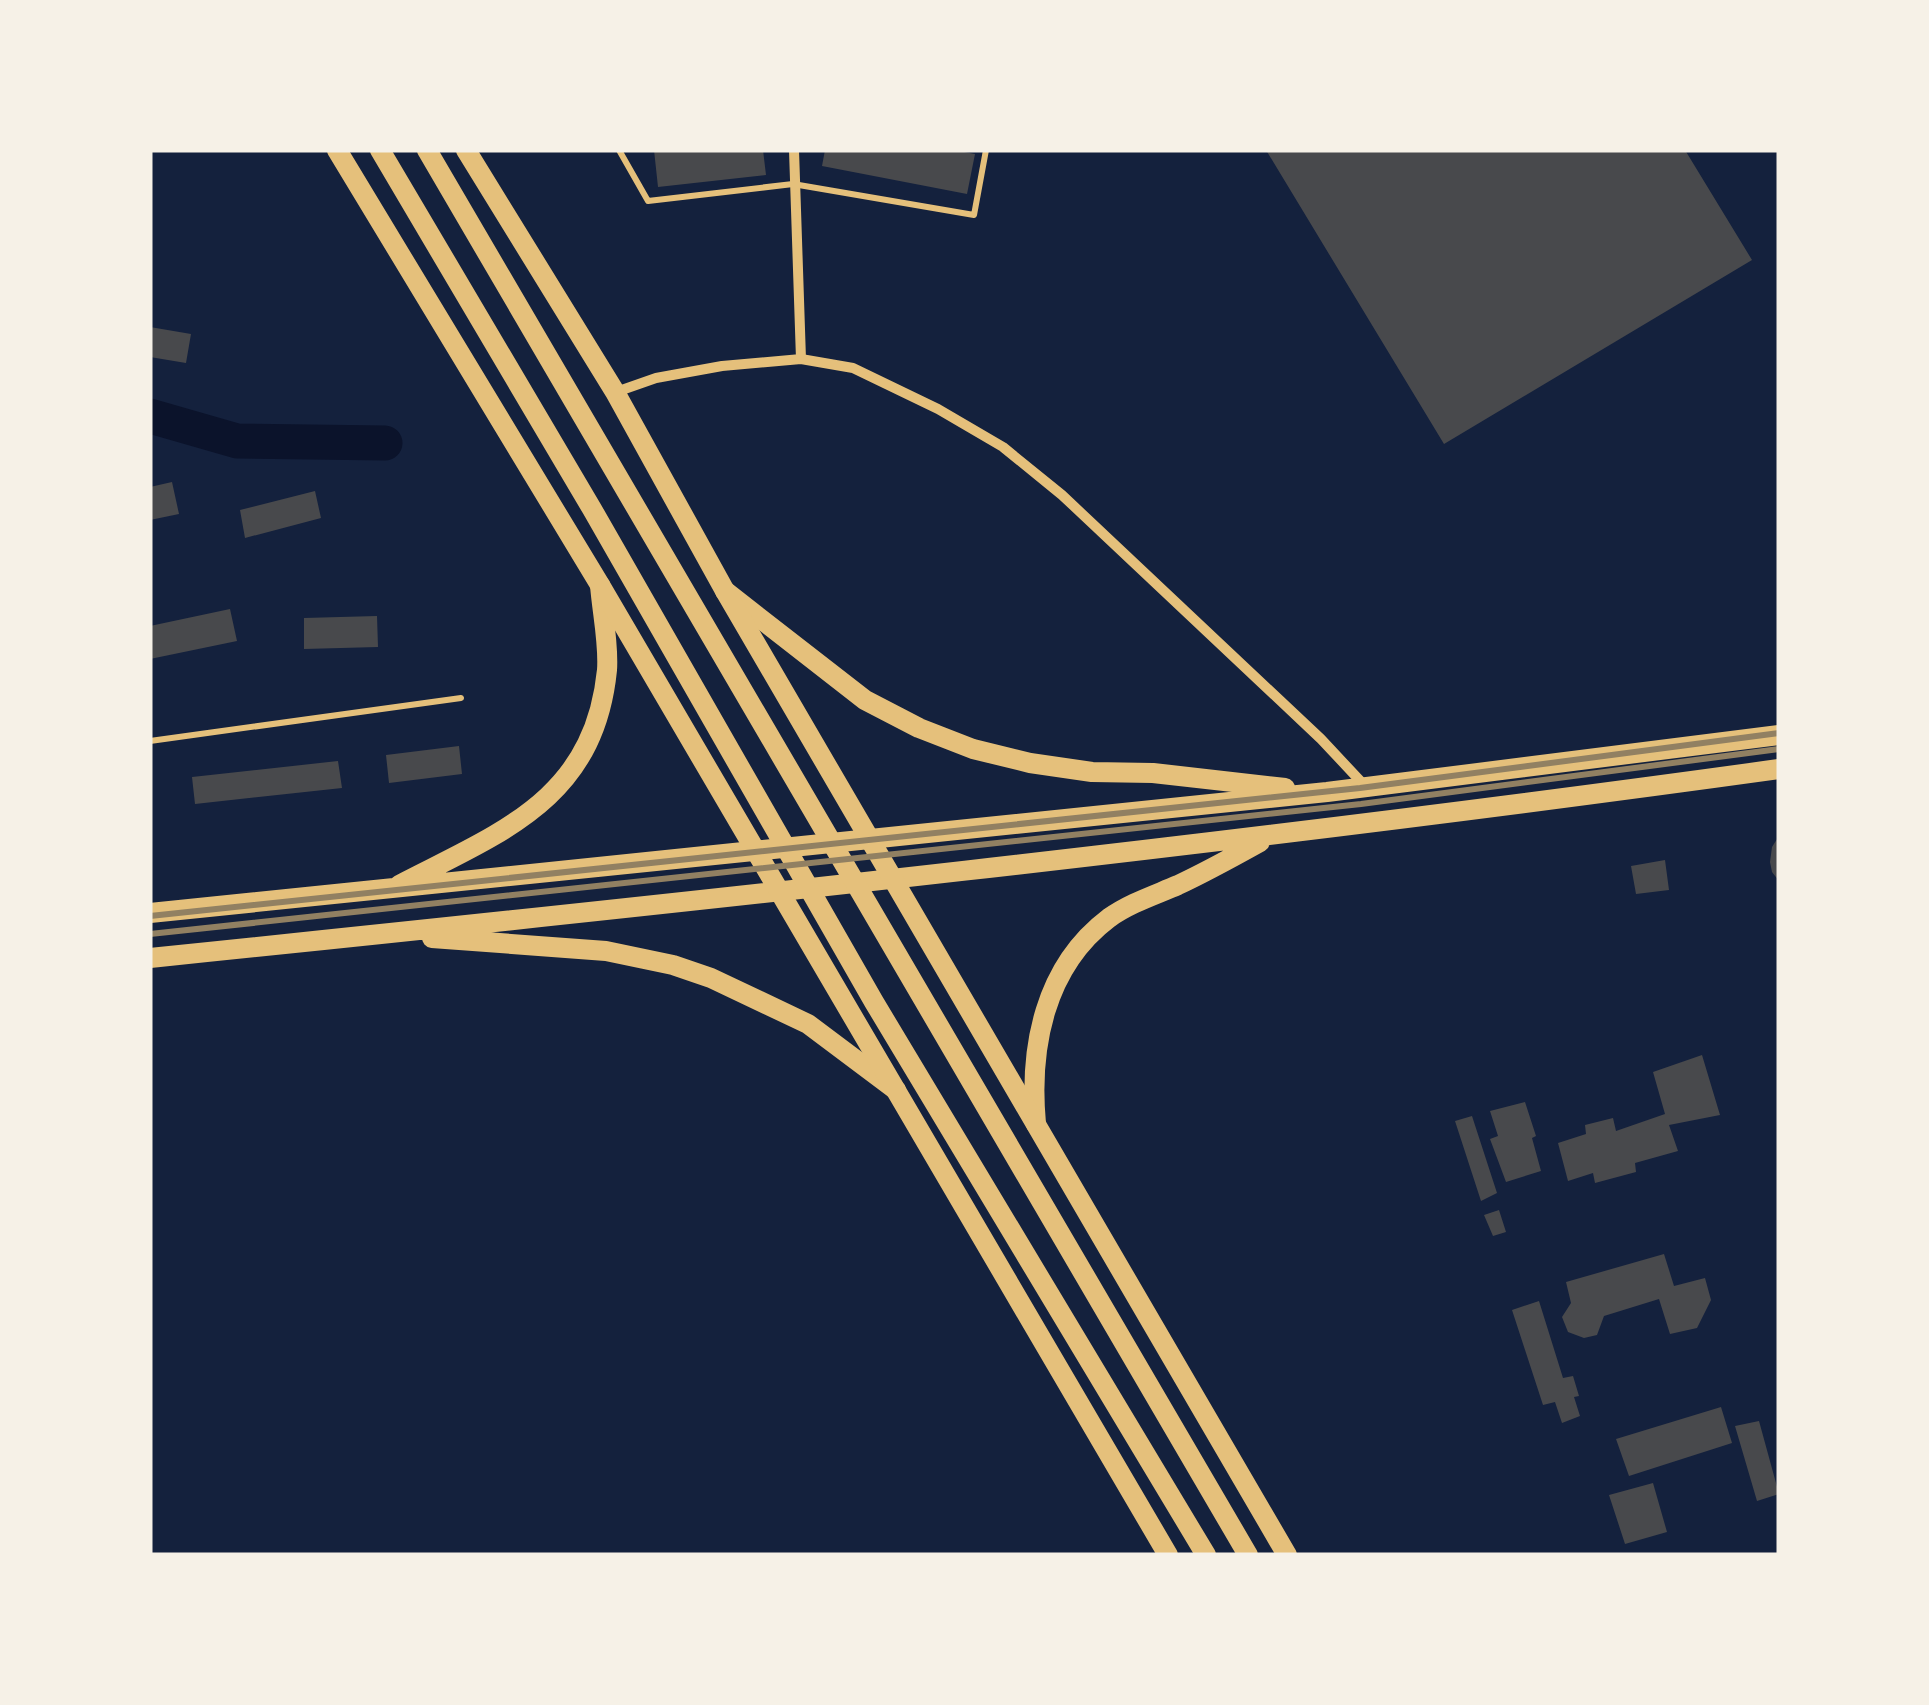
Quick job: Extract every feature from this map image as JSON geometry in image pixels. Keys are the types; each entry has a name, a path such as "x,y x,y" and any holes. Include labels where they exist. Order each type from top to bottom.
{"main road":[{"path":"337,150 600,585 1168,1555"},
{"path":"380,150 592,509 874,1002 1206,1555"},
{"path":"428,150 910,982 1248,1555"},
{"path":"466,150 615,392 725,591 1287,1555"},
{"path":"390,890 514,825 566,780 599,722 607,666 600,585"},
{"path":"725,591 865,700 973,749 1092,772 1153,773 1327,792"},
{"path":"150,912 1366,788 1779,735"},
{"path":"150,958 1273,836 1779,769"},
{"path":"1036,1124 1033,1087 1042,1017 1056,984 1078,950 1108,919 1273,836"},
{"path":"385,934 606,951 673,965 712,978 808,1024 897,1092"}],"street":[{"path":"794,150 802,359"},
{"path":"615,392 672,375 802,359 853,368 938,409 1004,447 1076,508 1321,739 1366,788"}],"lane":[{"path":"619,150 648,201 793,184 974,215 986,150"},
{"path":"150,741 461,698"}],"building":[{"path":"654,150 763,150 766,175 658,187"},
{"path":"825,150 954,150 975,154 967,194 822,166"},
{"path":"1266,150 1685,150 1752,260 1444,444"},
{"path":"150,327 191,334 186,363 150,357"},
{"path":"172,482 179,514 150,520 150,487"},
{"path":"315,491 321,518 245,538 240,510"},
{"path":"230,609 237,641 150,659 150,626"},
{"path":"377,616 378,647 304,649 304,618"},
{"path":"459,746 462,774 389,783 386,755"},
{"path":"338,761 342,788 195,804 192,777"},
{"path":"1779,836 1779,881 1770,862 1772,847"},
{"path":"1665,860 1669,890 1636,894 1631,866"},
{"path":"1702,1055 1720,1115 1669,1125 1678,1151 1635,1163 1636,1172 1595,1183 1593,1173 1568,1181 1558,1143 1586,1134 1585,1125 1613,1118 1616,1131 1665,1114 1653,1072"},
{"path":"1525,1102 1536,1136 1532,1138 1541,1171 1506,1182 1490,1139 1498,1136 1490,1111"},
{"path":"1472,1116 1497,1193 1481,1201 1455,1121"},
{"path":"1499,1210 1506,1232 1493,1236 1484,1215"},
{"path":"1664,1254 1674,1286 1705,1278 1711,1300 1697,1328 1670,1334 1659,1299 1604,1316 1597,1335 1584,1338 1568,1332 1562,1317 1571,1303 1566,1282"},
{"path":"1539,1301 1563,1378 1573,1376 1579,1396 1574,1397 1580,1416 1562,1423 1555,1402 1543,1405 1512,1310"},
{"path":"1721,1407 1732,1443 1629,1476 1616,1439"},
{"path":"1759,1421 1779,1494 1757,1501 1735,1426"},
{"path":"1653,1483 1667,1532 1625,1544 1609,1495"}],"waterway":[{"path":"150,416 237,441 385,443"}],"railway":[{"path":"150,916 1360,788 1779,733"},
{"path":"150,934 1361,804 1779,749"}]}
